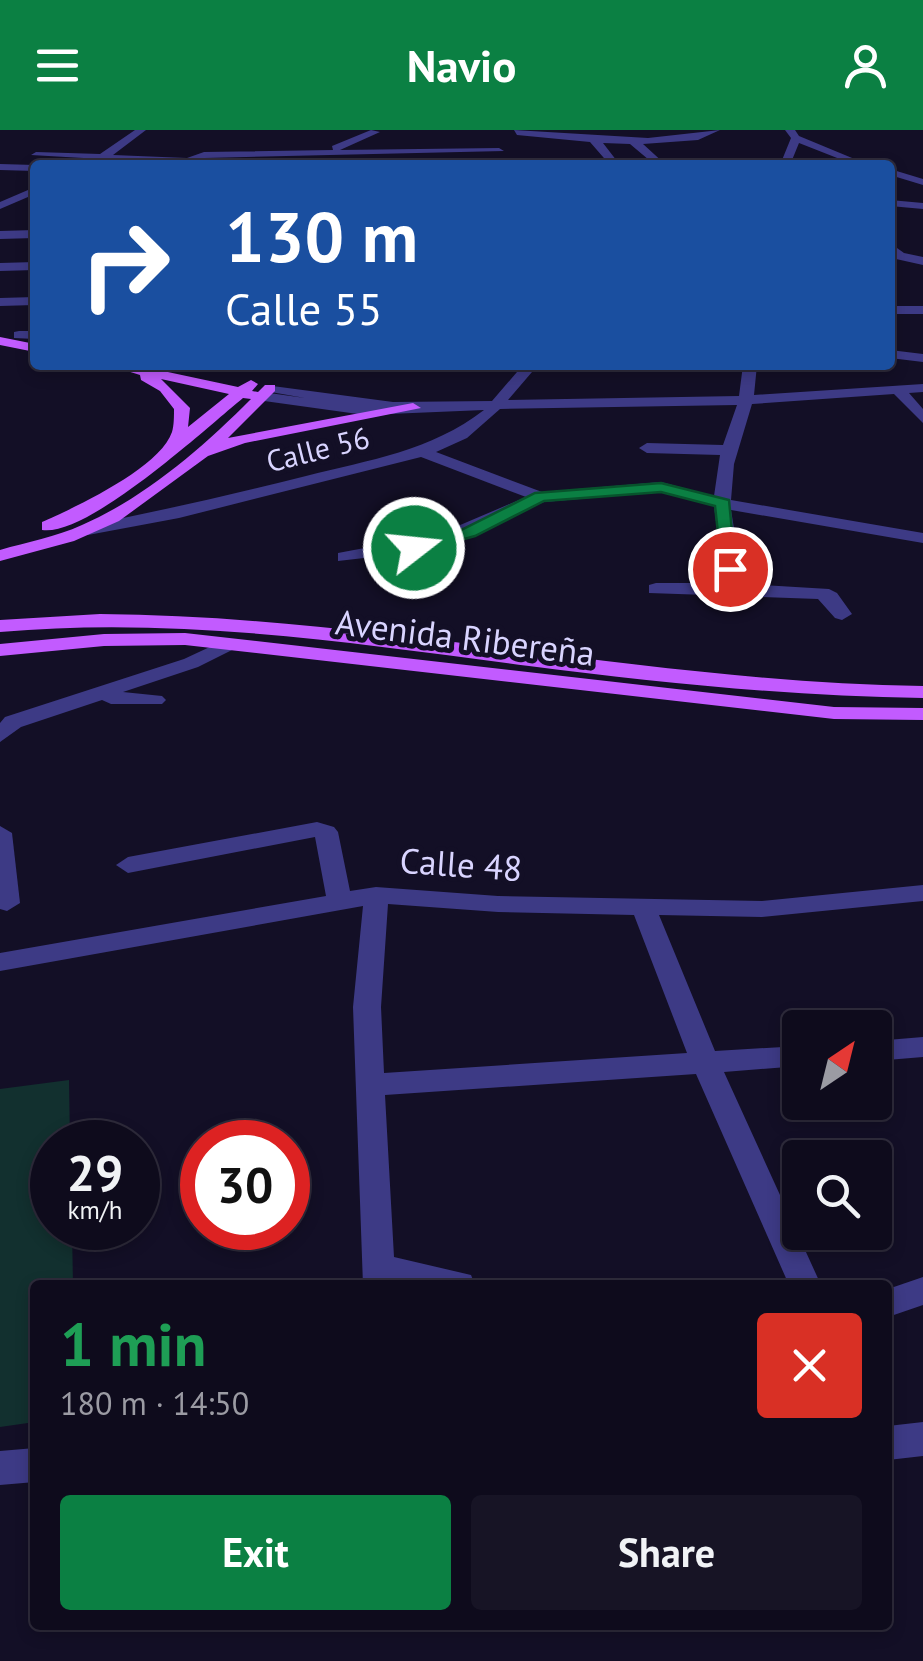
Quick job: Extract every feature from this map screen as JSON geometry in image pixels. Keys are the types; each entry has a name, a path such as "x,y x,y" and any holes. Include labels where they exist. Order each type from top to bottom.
{"main road":[{"path":"0,332 30,336"},
{"path":"0,341 30,347"},
{"path":"126,370 159,384 182,408 180,432 164,457"},
{"path":"142,370 256,390"},
{"path":"181,370 256,390"},
{"path":"0,556 88,530 155,491 256,390"},
{"path":"0,540 68,520 105,501 256,390"},
{"path":"194,456 241,439 413,408"},
{"name":"Avenida Ribereña","path":"0,626 116,620 256,626 710,682 923,692"},
{"name":"Avenida Ribereña","path":"0,650 104,640 185,639 834,714 923,714"}],"street":[{"path":"97,160 142,130"},
{"path":"303,160 339,130"},
{"path":"491,160 518,131 632,141 702,136 715,130"},
{"path":"314,152 348,145 375,132"},
{"path":"787,160 793,134 853,160"},
{"path":"590,138 612,160"},
{"path":"39,160 66,140"},
{"path":"632,141 655,160"},
{"path":"191,160 202,155 499,151"},
{"path":"68,160 160,160"},
{"path":"0,167 30,164"},
{"path":"895,174 923,182"},
{"path":"0,206 30,192"},
{"path":"895,203 923,206"},
{"path":"0,206 30,206"},
{"path":"0,235 30,234"},
{"path":"895,252 923,261"},
{"path":"0,267 30,266"},
{"path":"0,302 30,300"},
{"path":"895,310 923,310"},
{"path":"895,355 923,358"},
{"path":"256,390 285,370"},
{"name":"Calle 56","path":"88,530 179,513 422,452 461,435 497,406 527,370"},
{"path":"735,590 723,503 730,450 749,400 750,370"},
{"path":"256,390 366,410 749,400 923,388"},
{"path":"899,391 923,418"},
{"path":"647,448 730,450"},
{"path":"422,452 540,497"},
{"path":"344,556 414,548 469,532 540,497 651,487 923,538"},
{"path":"656,589 822,593 830,597 842,614"},
{"path":"0,735 12,722 191,664 229,644"},
{"path":"101,694 155,700"},
{"path":"128,865 317,829 326,832 340,902"},
{"path":"0,833 7,902"},
{"name":"Calle 48","path":"0,962 376,895 498,904 762,908 923,893"},
{"path":"376,895 366,1007 379,1276 415,1280"},
{"path":"643,906 705,1062 804,1280"},
{"path":"892,1049 923,1047"},
{"path":"371,1084 782,1057"},
{"path":"892,1302 923,1292"},
{"path":"892,1443 923,1440"},
{"path":"0,1468 30,1465"}],"green space":[{"path":"69,1080 70,1120 30,1120 30,1250 72,1250 73,1280 30,1280 30,1423 0,1427 0,1089"}],"route":[{"path":"414,548 469,532 540,497 661,487 723,503 730,569"}]}
